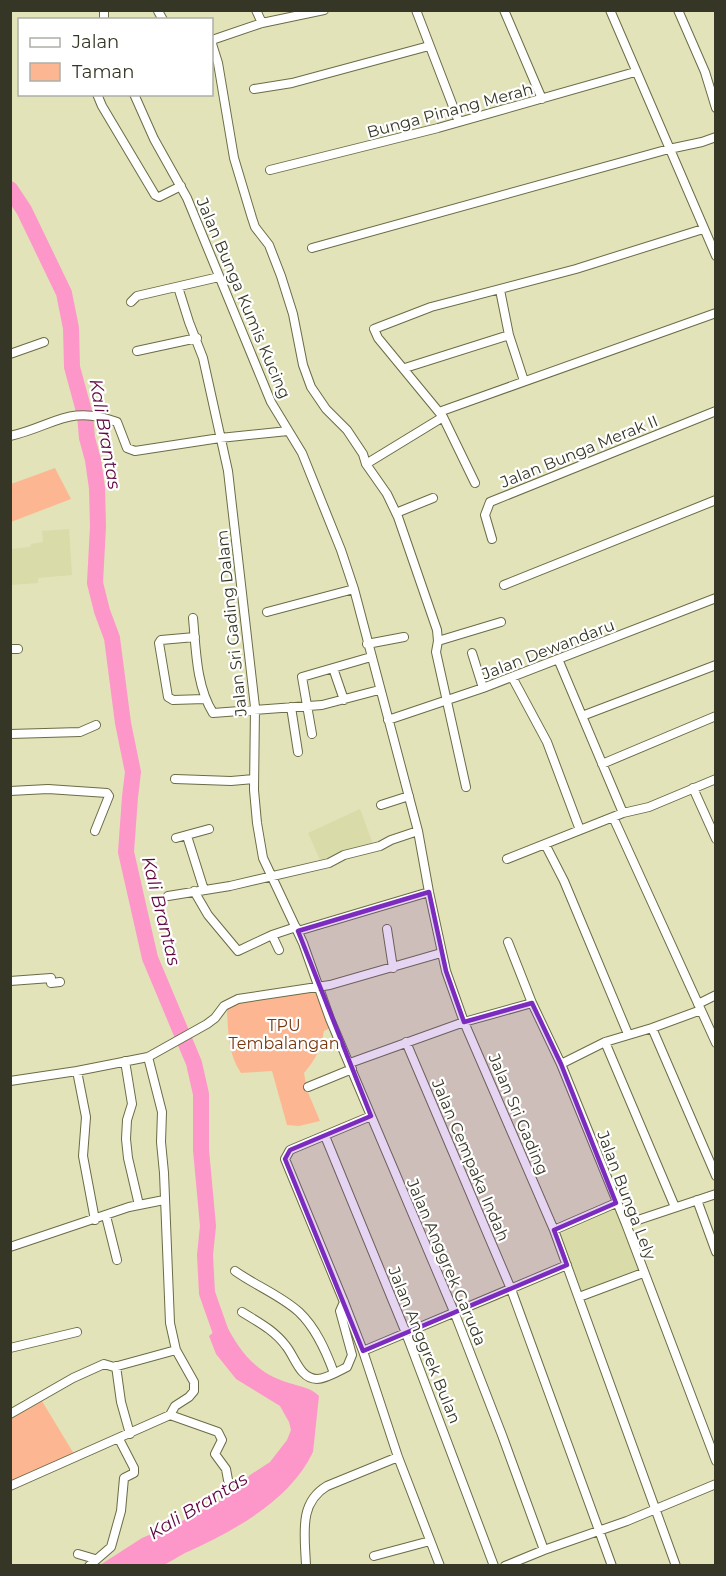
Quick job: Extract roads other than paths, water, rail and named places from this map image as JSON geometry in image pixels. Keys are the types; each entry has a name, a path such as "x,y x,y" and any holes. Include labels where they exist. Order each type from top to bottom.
{"street":[{"path":"256,10 262,23"},
{"path":"213,42 262,23 324,10"},
{"path":"416,10 459,122"},
{"path":"504,10 542,99"},
{"path":"610,10 715,255"},
{"path":"678,10 705,72 716,108"},
{"path":"213,46 234,158 255,227 269,246 287,295 307,378 315,394 347,430 363,454 366,464 382,486 396,513 437,630 436,652 466,787"},
{"path":"254,89 292,83 429,46"},
{"name":"Bunga Pinang Merah","path":"270,170 459,122 635,72"},
{"path":"98,96 156,197 181,186"},
{"name":"Jalan Bunga Kumis Kucing","path":"135,96 154,139 181,186 264,388 302,453 354,589 388,720"},
{"path":"312,248 669,149 702,142 716,136"},
{"path":"475,483 441,414 378,338 374,331 376,328 431,307 576,269 703,229"},
{"path":"131,302 137,296 219,277"},
{"name":"Jalan Sri Gading Dalam","path":"178,287 207,377 228,471 256,709 254,779 260,846 271,876 297,929 319,987"},
{"path":"500,290 508,336 524,381"},
{"path":"366,464 441,414 524,381 716,313"},
{"path":"405,368 508,336"},
{"path":"137,351 196,338"},
{"path":"10,354 44,342"},
{"name":"Jalan Bunga Merak II","path":"492,539 485,515 490,502 716,411"},
{"path":"10,436 64,417 80,414 119,423 127,448 130,450 288,431"},
{"path":"396,513 432,498"},
{"path":"504,585 716,500"},
{"path":"267,612 354,589"},
{"name":"Jalan Dewandaru","path":"388,720 483,688 716,598"},
{"path":"193,618 205,699 213,713 322,705 379,690"},
{"path":"438,641 501,622"},
{"path":"195,637 161,640 159,643 168,697 173,700 205,699"},
{"path":"367,644 404,637"},
{"path":"472,654 483,688"},
{"path":"312,734 303,677 370,657"},
{"path":"558,659 623,813"},
{"path":"582,716 716,666"},
{"path":"333,668 344,700"},
{"path":"512,677 547,742 580,830"},
{"path":"291,707 298,752"},
{"path":"602,764 716,716"},
{"name":"Jalan Sri Gading","path":"388,720 418,831 441,953 464,1022 554,1230 676,1566"},
{"path":"10,734 80,732 96,725"},
{"path":"175,779 231,781 254,779"},
{"path":"507,859 623,813 649,807 716,779"},
{"path":"693,788 716,838"},
{"path":"10,791 48,789 107,794 109,796 107,804 95,831"},
{"path":"381,805 409,796"},
{"path":"613,817 716,1043"},
{"path":"176,838 209,829"},
{"path":"168,896 230,886 329,863 344,855 380,846 418,831"},
{"path":"187,836 204,890"},
{"path":"545,844 564,881 628,1034"},
{"path":"194,891 208,915 238,951 272,935 429,892"},
{"path":"387,929 393,968"},
{"path":"272,935 279,950"},
{"name":"Jalan Bunga Lely","path":"508,942 626,1224 716,1461"},
{"path":"10,1081 148,1057 198,1029 215,1018 224,1006 238,999 319,987 441,953"},
{"path":"10,981 51,978 51,983 60,982"},
{"name":"Jalan Anggrek Garuda","path":"319,987 330,1019 455,1314 544,1550"},
{"path":"561,1064 605,1042 652,1028 700,1007 716,995"},
{"path":"308,1087 406,1042 464,1022 532,1004"},
{"path":"652,1028 716,1176"},
{"name":"Jalan Cempaka Indah","path":"406,1042 511,1289 612,1566"},
{"path":"605,1042 675,1207"},
{"path":"10,1486 170,1415 175,1406 194,1391 194,1382 176,1350 170,1323 162,1112 148,1057"},
{"path":"125,1061 132,1104 127,1120 127,1148 139,1205"},
{"path":"77,1071 86,1117 83,1156 95,1220"},
{"path":"371,1116 290,1150 285,1159 363,1351 398,1457 440,1566"},
{"name":"Jalan Anggrek Bulan","path":"325,1136 406,1333 494,1566"},
{"path":"626,1224 716,1194"},
{"path":"10,1247 139,1205 165,1200"},
{"path":"697,1200 716,1252"},
{"path":"554,1230 616,1203"},
{"path":"106,1216 117,1260"},
{"path":"363,1351 567,1265"},
{"path":"235,1271 299,1312 313,1329 326,1351 334,1373"},
{"path":"579,1297 643,1273"},
{"path":"242,1312 276,1335 286,1345 299,1368 309,1377 318,1379 347,1367 352,1355 340,1311 344,1302"},
{"path":"10,1348 77,1332"},
{"path":"10,1414 73,1378 105,1364 112,1367 176,1350"},
{"path":"116,1366 121,1402 130,1434"},
{"path":"170,1415 220,1434 222,1440 215,1454 226,1469 228,1480"},
{"path":"78,1554 92,1562 111,1547 121,1511 124,1478 134,1473 134,1467 120,1439"},
{"path":"306,1566 306,1508 311,1500 327,1486 398,1457"},
{"path":"506,1566 656,1510 716,1484"},
{"path":"374,1556 430,1541"}],"waterway":[{"name":"Kali Brantas","path":"10,189 24,210 64,293 71,328 72,367 85,415 97,488 95,583 112,638 123,723 133,772 126,852 150,958 194,1063 201,1094 201,1150 208,1226 205,1255 207,1293 226,1347"},
{"path":"72,1566 96,1566"}],"park label":[{"name":"TPU Tembalangan","path":"284,1034"}]}
